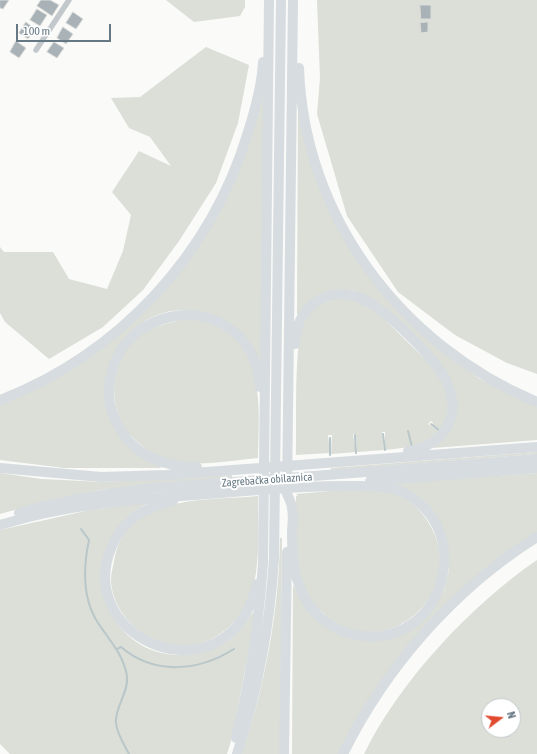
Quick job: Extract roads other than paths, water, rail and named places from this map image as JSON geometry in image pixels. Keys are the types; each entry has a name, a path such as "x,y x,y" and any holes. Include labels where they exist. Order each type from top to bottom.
{"highway":[{"path":"233,754 256,633 261,595 264,549 269,0"},
{"path":"237,754 252,706 264,652 269,620 274,558 281,0"},
{"path":"284,754 293,4"},
{"path":"293,4 298,17 300,85 314,157 324,187 351,242 387,294 423,332 472,369 496,383 537,402"},
{"path":"0,400 40,382 74,363 104,342 137,314 160,290 186,258 226,192 240,160 259,91 264,46 269,28"},
{"path":"289,373 295,358 296,336 299,321 311,306 324,298 343,294 359,298 377,308 399,327 426,354 444,377 451,394 452,412 446,428 434,442 418,450 393,452 381,459"},
{"path":"239,470 220,466 189,467 166,464 146,455 130,442 120,430 114,416 109,394 111,374 122,348 143,328 170,316 191,315 221,323 242,340 254,360 259,378 262,420 265,433"},
{"name":"Zagrebačka obilaznica","path":"0,468 101,477 167,475 537,447"},
{"name":"Zagrebačka obilaznica","path":"0,518 54,503 106,493 239,487 537,459"},
{"path":"340,484 345,482 537,468"},
{"path":"287,494 292,509 294,568 302,592 310,606 331,626 350,634 371,637 390,634 415,621 429,607 438,592 445,565 441,537 428,514 416,502 404,494 382,487 340,484 325,480"},
{"path":"0,525 55,511 93,504 203,493 239,487"},
{"path":"203,493 197,497 168,502 144,510 128,522 115,539 107,563 107,587 116,612 128,628 143,640 170,650 187,651 200,648 222,639 235,628 249,609 257,585 260,560 264,549"},
{"path":"343,754 381,688 429,628 464,594 505,558 537,537"}],"street":[{"path":"36,50 69,0"}],"waterway":[{"path":"431,424 440,431"},
{"path":"408,431 412,447"},
{"path":"383,434 385,450"},
{"path":"355,435 356,453"},
{"path":"330,438 330,455"},
{"path":"81,529 89,540 85,572 85,583 89,603 98,623 119,654 127,676 126,688 117,712 116,723 119,735 129,754"},
{"path":"117,649 121,647 148,663 177,667 192,666 206,662 234,649"}]}
